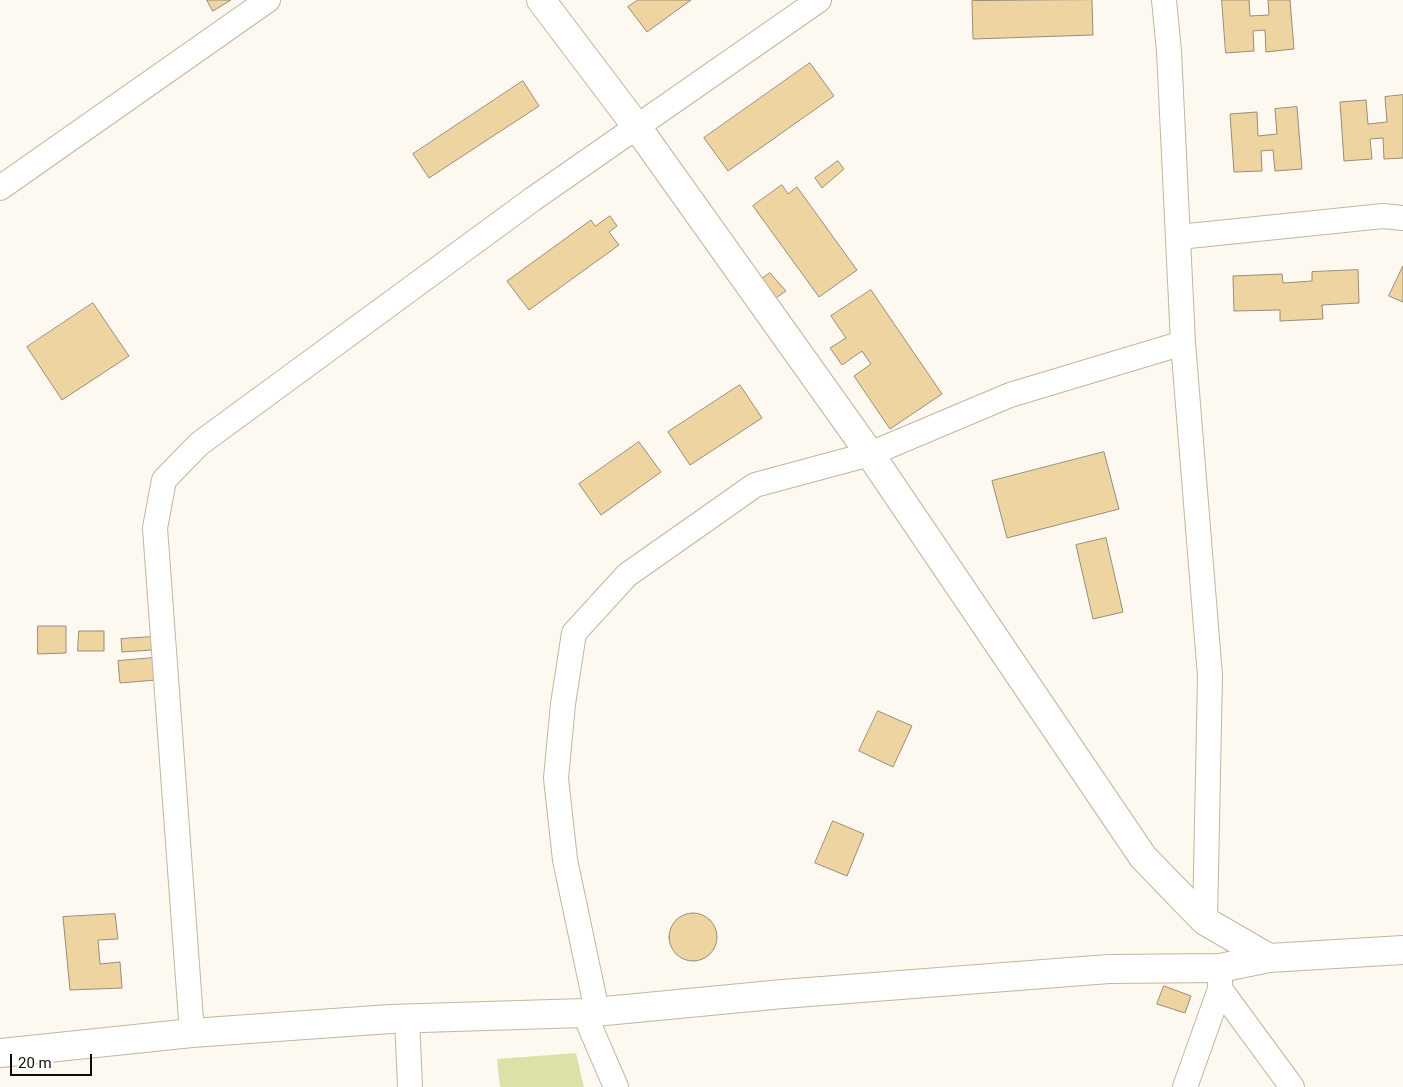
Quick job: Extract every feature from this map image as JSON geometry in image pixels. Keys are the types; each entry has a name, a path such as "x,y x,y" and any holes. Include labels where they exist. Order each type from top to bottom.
{"street":[{"path":"0,188 268,0"},
{"path":"541,0 637,127 870,454 1143,857 1205,921 1269,958"},
{"path":"192,1033 155,528 164,480 199,444 533,199 819,0"},
{"path":"1164,0 1169,51 1184,343 1210,676 1205,921"},
{"path":"1179,237 1384,216 1403,218"},
{"path":"616,1087 591,1012 565,860 556,778 563,704 574,633 626,575 755,485 870,454 1010,395 1184,343"},
{"path":"0,1053 192,1033 407,1019 591,1012 783,994 1109,969 1220,978 1269,958 1403,950"},
{"path":"1185,1087 1220,978"},
{"path":"1220,978 1292,1087"},
{"path":"407,1019 410,1087"}],"green space":[{"path":"576,1053 584,1087 500,1087 497,1059"}],"building":[{"path":"207,0 231,0 213,11"},
{"path":"638,0 691,0 647,32 628,7"},
{"path":"1092,0 1093,35 973,39 972,1"},
{"path":"1222,0 1249,0 1250,16 1269,15 1268,0 1290,0 1294,49 1266,52 1265,30 1253,31 1254,51 1226,53"},
{"path":"810,63 834,96 728,171 704,138"},
{"path":"523,81 539,106 429,178 413,154"},
{"path":"1403,95 1403,158 1384,159 1383,138 1370,139 1372,159 1344,161 1340,102 1366,100 1368,124 1387,122 1385,97"},
{"path":"1297,107 1302,169 1275,171 1273,150 1261,151 1262,171 1234,172 1230,114 1257,112 1258,136 1277,134 1275,109"},
{"path":"838,161 844,169 822,188 815,178"},
{"path":"782,185 788,194 797,187 857,270 819,297 753,206"},
{"path":"610,216 617,226 609,232 619,245 529,310 507,281 591,220 595,226"},
{"path":"1403,266 1403,302 1389,296"},
{"path":"1358,270 1359,303 1322,305 1323,319 1280,321 1280,310 1234,311 1233,276 1282,274 1283,283 1312,281 1312,272"},
{"path":"770,273 786,291 773,300 759,281"},
{"path":"871,290 942,394 890,429 854,376 871,364 862,351 842,365 830,348 846,338 831,316"},
{"path":"93,303 129,356 62,400 27,347"},
{"path":"740,385 762,418 690,465 668,432"},
{"path":"639,442 661,472 601,515 579,484"},
{"path":"1104,452 1119,509 1007,538 992,481"},
{"path":"1106,538 1123,612 1093,619 1076,545"},
{"path":"38,626 66,626 66,653 38,654"},
{"path":"79,631 104,631 104,651 78,651"},
{"path":"152,637 152,650 122,652 121,639"},
{"path":"154,658 156,680 120,683 118,661"},
{"path":"878,711 912,726 893,767 859,751"},
{"path":"833,821 864,834 847,876 815,863"},
{"path":"693,913 702,915 710,920 715,928 717,937 715,946 710,954 702,959 693,961 684,959 676,954 671,946 669,937 671,928 676,920 684,915"},
{"path":"115,914 118,939 98,940 100,964 120,962 122,988 70,990 63,917"},
{"path":"1164,986 1191,996 1185,1013 1157,1004"}]}
